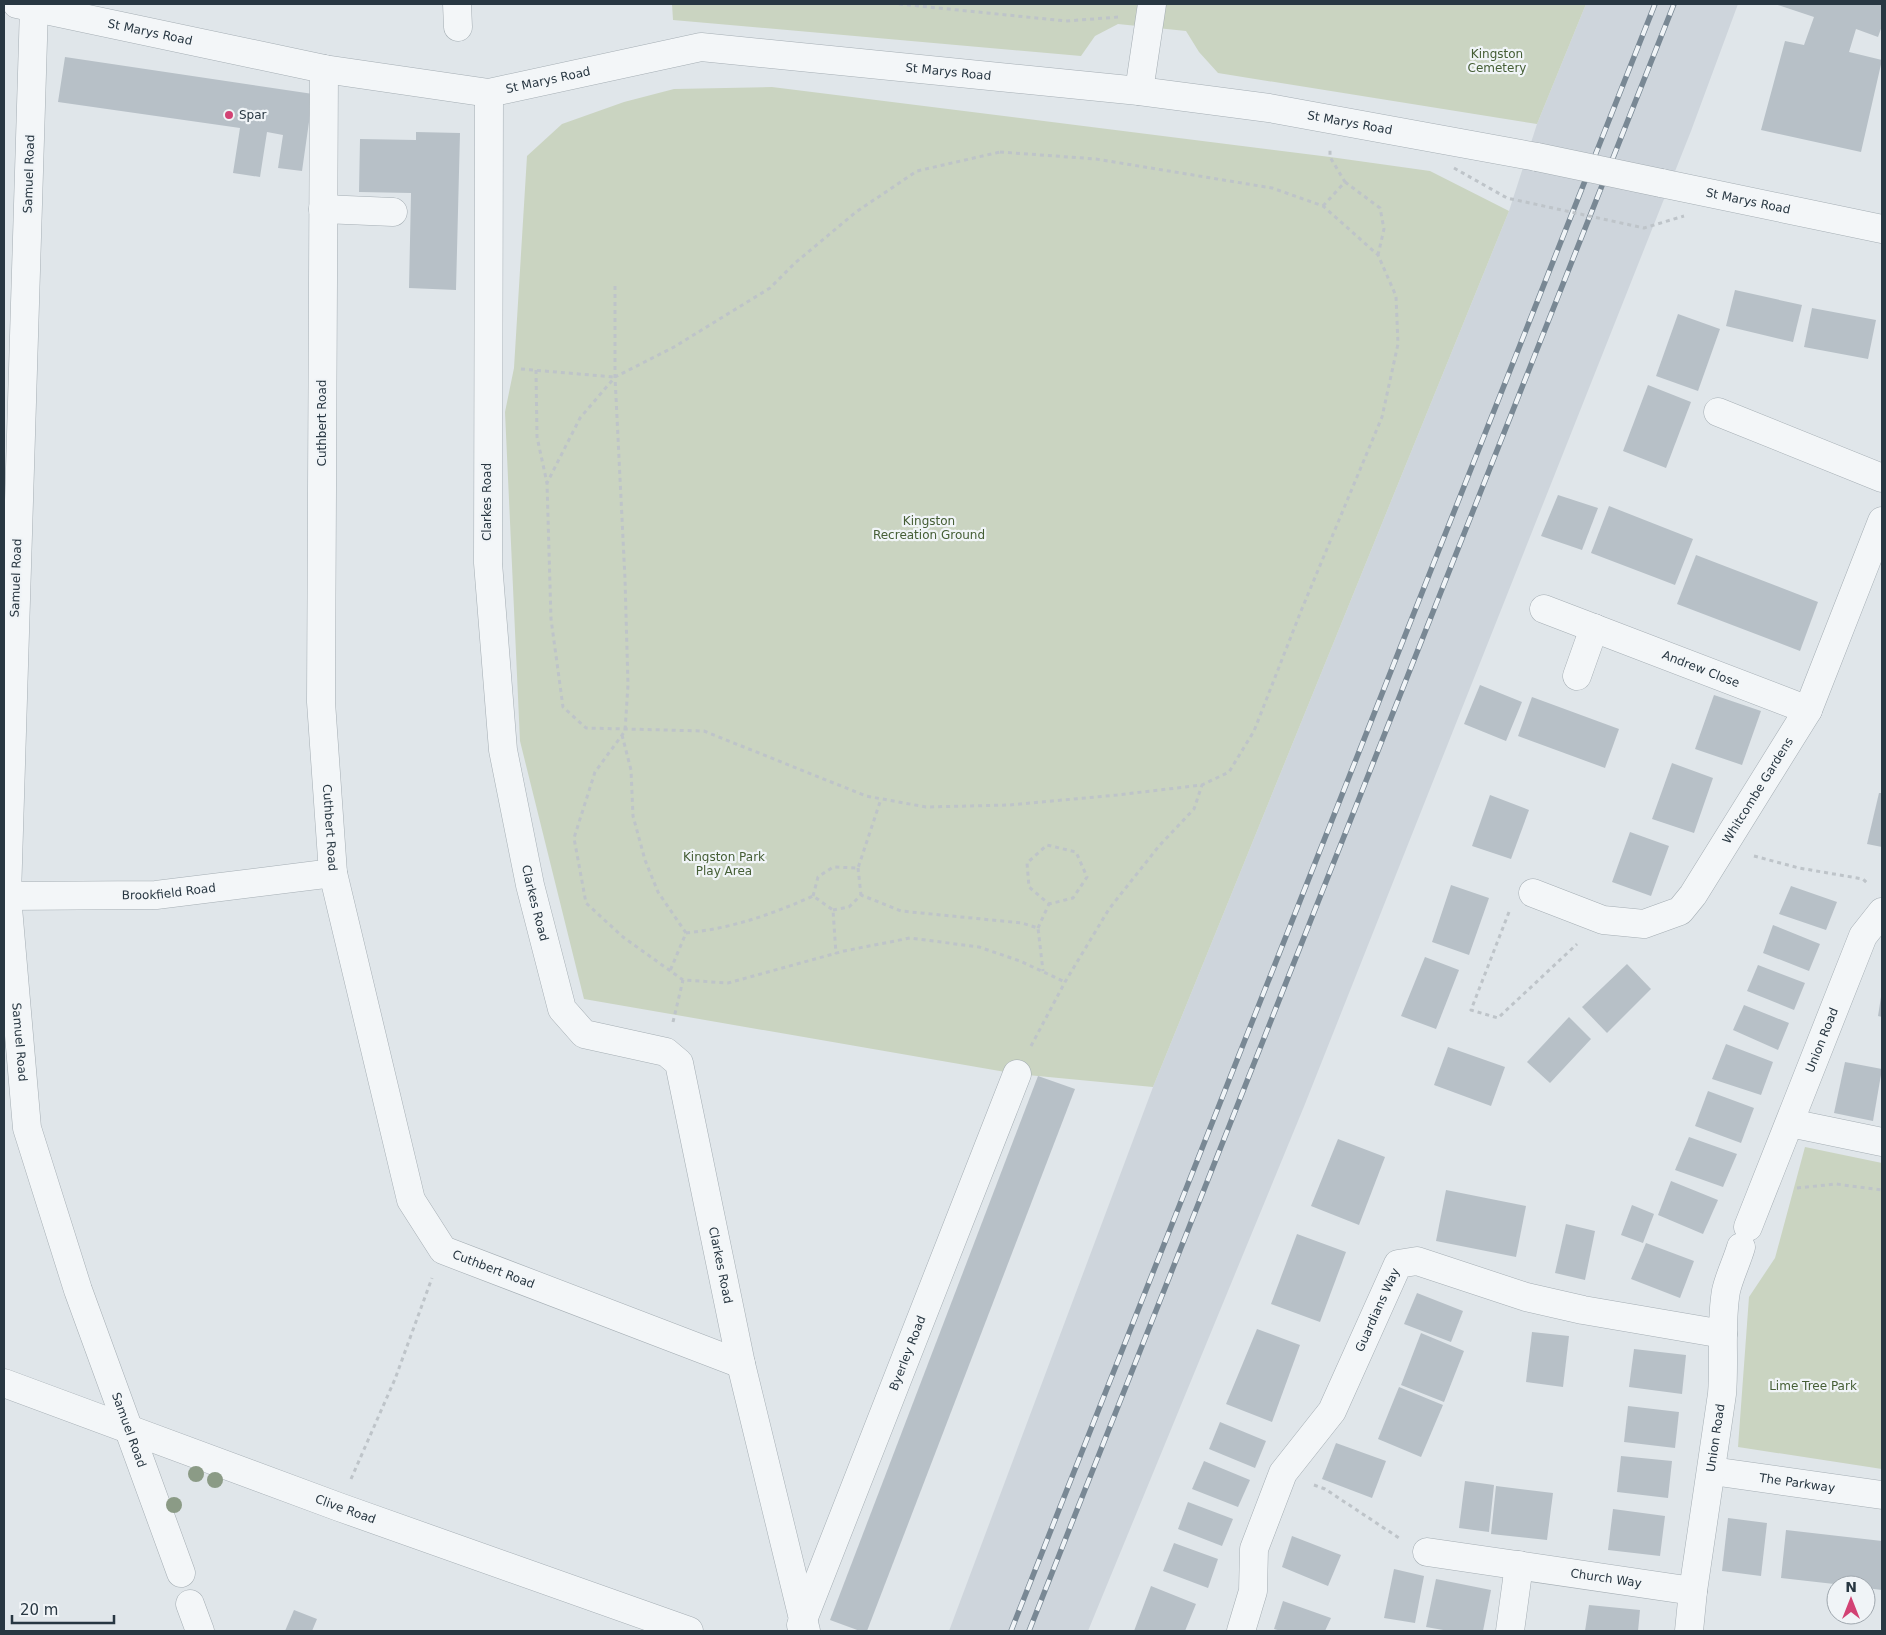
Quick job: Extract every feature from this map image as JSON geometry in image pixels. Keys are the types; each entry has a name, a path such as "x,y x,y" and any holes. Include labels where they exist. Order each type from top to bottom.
{"street":[{"name":"St Marys Road","path":"25,6 324,69 489,92 701,47 1139,91 1269,108 1537,157 1882,229"},
{"name":"Samuel Road","path":"25,6 5,896 27,1128 78,1290 181,1572"},
{"path":"1139,91 1151,10"},
{"name":"Cuthbert Road","path":"324,69 321,702 333,872 411,1200 443,1250 741,1364"},
{"name":"Clarkes Road","path":"489,92 488,563 503,750 530,885 562,1009 584,1034 666,1052 679,1063 741,1364 802,1628"},
{"path":"323,209 393,212"},
{"path":"1718,412 1882,478"},
{"name":"Whitcombe Gardens","path":"1533,893 1603,920 1644,924 1680,911 1693,895 1808,710 1873,572 1882,521"},
{"name":"Andrew Close","path":"1544,609 1808,710"},
{"path":"1577,676 1594,628"},
{"name":"Brookfield Road","path":"5,896 156,895 333,872"},
{"name":"Union Road","path":"1689,1631 1692,1591 1712,1472 1725,1361 1723,1334 1726,1290 1762,1192 1863,936 1882,912"},
{"name":"Byerley Road","path":"802,1628 1016,1074"},
{"path":"1790,1123 1882,1142"},
{"name":"Guardians Way","path":"1241,1631 1253,1591 1254,1549 1283,1473 1332,1411 1398,1264 1417,1262 1534,1298 1584,1310 1723,1334"},
{"name":"Clive Road","path":"4,1383 339,1507 688,1631"},
{"name":"The Parkway","path":"1712,1472 1882,1495"},
{"name":"Church Way","path":"1427,1552 1692,1591"},
{"path":"1510,1631 1519,1565"},
{"path":"190,1604 200,1631"}],"path":[{"path":"899,4 1066,21 1151,10"},
{"path":"1331,143 1330,157 1345,182 1380,208 1384,229 1378,255"},
{"path":"536,370 537,437 547,483 551,619 563,707 586,728 625,731 704,731 866,796 926,807 1009,805 1202,784 1230,772 1254,731 1301,611 1382,417 1398,344 1396,296 1378,255 1323,206 1272,188 1096,159 1000,152 917,171 856,212 795,263 770,288 674,347 615,377 580,418 547,483"},
{"path":"1454,168 1506,198 1644,228 1684,216"},
{"path":"1323,206 1345,182"},
{"path":"615,286 615,377 626,579 628,685 625,731 595,772 574,838 586,903 623,937 683,980 728,983 836,954 910,938 979,948 1020,960 1065,982"},
{"path":"487,368 615,377"},
{"path":"622,735 631,770 633,816 644,860 658,892 686,933"},
{"path":"1016,1074 1065,982 1109,910 1159,846 1194,809 1202,784"},
{"path":"862,895 858,868 881,799"},
{"path":"1048,845 1076,852 1087,877 1073,898 1049,904 1029,887 1027,864 1048,845"},
{"path":"1722,848 1799,868 1863,879 1869,886"},
{"path":"686,933 718,930 766,917 812,896 818,876 833,868 858,868"},
{"path":"1533,893 1518,888 1471,1010 1498,1018 1603,920"},
{"path":"812,896 833,910 849,907 862,895"},
{"path":"862,895 901,911 1022,923 1038,928"},
{"path":"1043,971 1038,928 1049,904"},
{"path":"833,910 836,954"},
{"path":"670,971 686,933"},
{"path":"666,1052 683,980"},
{"path":"1762,1192 1836,1184 1882,1190"},
{"path":"339,1507 395,1379 443,1250"},
{"path":"1283,1473 1325,1489 1397,1537 1421,1543 1427,1552"}],"shaded area":[{"path":"1586,4 1738,4 1691,131 1305,1104 1088,1631 949,1631 1153,1087 1509,211 1537,124"}],"green space":[{"name":"Kingston Cemetery","path":"672,4 1586,4 1537,124 1218,73 1199,52 1186,31 1118,24 1095,36 1081,56 673,20"},
{"name":"Kingston Recreation Ground","path":"772,87 1430,171 1509,211 1153,1087 1017,1074 584,999 520,741 505,412 514,368 527,156 562,124 624,102 674,89"},
{"name":"Lime Tree Park","path":"1805,1147 1882,1163 1882,1469 1738,1447 1749,1297 1775,1258"}],"building":[{"path":"1775,4 1882,4 1882,26 1878,37 1856,29 1849,52 1882,60 1861,152 1761,130 1785,41 1804,45 1814,17"},
{"name":"Spar","path":"65,57 313,94 302,171 278,168 283,135 267,132 260,177 233,173 240,128 58,102"},
{"path":"416,132 460,133 456,290 409,288 411,193 359,192 360,139 416,140"},
{"path":"1735,290 1802,305 1793,342 1726,326"},
{"path":"1812,308 1876,320 1868,359 1804,347"},
{"path":"1678,314 1720,329 1698,391 1656,376"},
{"path":"1648,385 1691,402 1666,468 1623,451"},
{"path":"1558,495 1598,508 1582,550 1541,536"},
{"path":"1609,506 1693,539 1675,585 1591,553"},
{"path":"1696,555 1818,602 1800,651 1677,604"},
{"path":"1480,685 1522,702 1506,741 1464,724"},
{"path":"1714,695 1761,711 1742,765 1695,749"},
{"path":"1532,697 1619,729 1605,768 1518,736"},
{"path":"1672,763 1713,778 1694,833 1652,819"},
{"path":"1879,793 1882,793 1882,847 1867,844"},
{"path":"1490,795 1529,810 1511,859 1472,846"},
{"path":"1630,832 1669,846 1651,896 1612,882"},
{"path":"1451,885 1489,898 1469,955 1432,942"},
{"path":"1791,886 1837,902 1826,930 1779,914"},
{"path":"1773,925 1820,944 1809,971 1763,953"},
{"path":"1425,957 1459,970 1436,1029 1401,1016"},
{"path":"1627,964 1651,989 1607,1033 1582,1007"},
{"path":"1758,965 1805,983 1794,1010 1747,991"},
{"path":"1882,997 1882,1017 1878,1016"},
{"path":"1744,1005 1789,1023 1778,1050 1733,1030"},
{"path":"1569,1017 1591,1039 1550,1083 1527,1062"},
{"path":"1726,1044 1773,1062 1761,1095 1712,1079"},
{"path":"1448,1047 1505,1067 1491,1106 1434,1085"},
{"path":"1845,1062 1882,1069 1873,1121 1834,1113"},
{"path":"1038,1076 1075,1089 867,1631 860,1631 830,1620"},
{"path":"1708,1091 1754,1108 1741,1143 1695,1126"},
{"path":"1689,1137 1737,1154 1723,1187 1675,1170"},
{"path":"1338,1139 1385,1157 1359,1225 1311,1206"},
{"path":"1671,1181 1718,1200 1703,1234 1658,1215"},
{"path":"1446,1190 1526,1206 1516,1257 1436,1241"},
{"path":"1632,1205 1654,1214 1643,1243 1621,1235"},
{"path":"1566,1224 1595,1231 1585,1280 1555,1273"},
{"path":"1297,1234 1346,1252 1320,1322 1271,1304"},
{"path":"1646,1243 1694,1261 1680,1298 1631,1279"},
{"path":"1417,1293 1463,1311 1451,1342 1404,1324"},
{"path":"1257,1329 1300,1345 1272,1422 1226,1404"},
{"path":"1532,1332 1569,1336 1563,1387 1526,1382"},
{"path":"1421,1333 1464,1351 1444,1402 1401,1385"},
{"path":"1634,1349 1686,1355 1682,1394 1629,1387"},
{"path":"1399,1387 1443,1405 1421,1457 1378,1439"},
{"path":"1628,1406 1679,1412 1675,1448 1624,1442"},
{"path":"1220,1422 1266,1441 1255,1468 1209,1449"},
{"path":"1336,1443 1386,1461 1372,1498 1322,1479"},
{"path":"1621,1456 1672,1461 1668,1498 1617,1492"},
{"path":"1204,1461 1250,1480 1238,1507 1192,1489"},
{"path":"1465,1481 1494,1485 1489,1532 1459,1528"},
{"path":"1496,1486 1553,1493 1547,1540 1491,1534"},
{"path":"1188,1502 1233,1519 1222,1546 1178,1529"},
{"path":"1613,1509 1665,1516 1660,1556 1608,1550"},
{"path":"1728,1518 1767,1523 1761,1576 1722,1571"},
{"path":"1786,1530 1882,1541 1882,1590 1876,1589 1876,1575 1826,1575 1826,1583 1781,1578"},
{"path":"1292,1536 1341,1555 1328,1586 1282,1567"},
{"path":"1174,1543 1218,1559 1208,1588 1163,1571"},
{"path":"1394,1569 1424,1576 1415,1623 1384,1618"},
{"path":"1436,1579 1491,1590 1483,1631 1449,1631 1426,1627"},
{"path":"1151,1586 1196,1604 1185,1631 1134,1631"},
{"path":"1283,1601 1331,1618 1325,1631 1281,1631 1274,1629"},
{"path":"1589,1605 1640,1610 1638,1631 1585,1631"},
{"path":"294,1610 317,1619 312,1631 285,1631"}],"railway":[{"path":"1011,1631 1655,4"},
{"path":"1029,1631 1674,4"}],"place":[{"name":"Spar","path":"229,115"}],"park label":[{"name":"Kingston Park Play Area","path":"724,864"}]}
